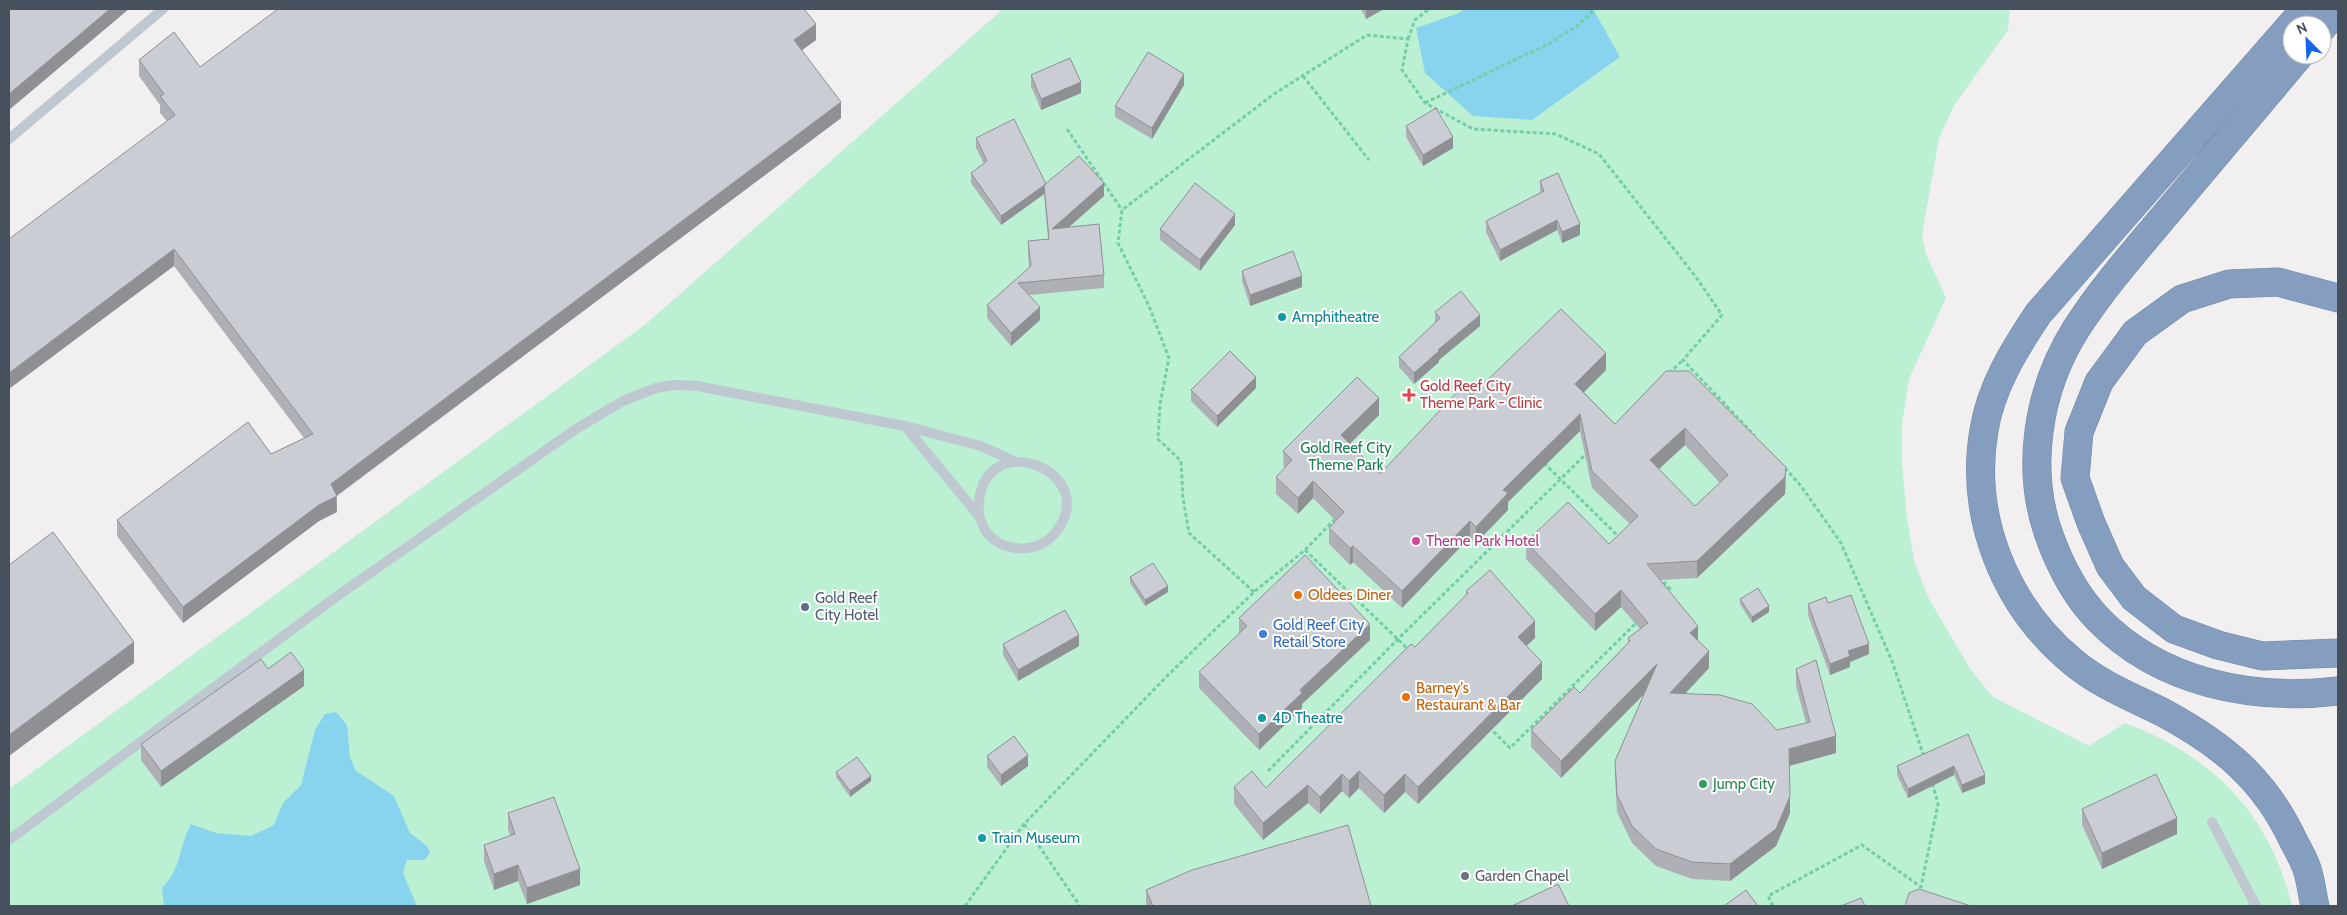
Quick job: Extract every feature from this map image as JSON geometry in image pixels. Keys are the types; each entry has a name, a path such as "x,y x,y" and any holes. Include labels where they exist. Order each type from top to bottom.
{"highway":[{"path":"2305,9 2038,314 2012,352 1995,391 1984,430 1980,480 1987,530 2001,570 2017,599 2047,638 2074,663 2103,682 2164,713 2213,743 2254,778 2288,829 2307,869 2315,906"},
{"path":"2292,65 2116,274 2075,331 2054,374 2039,426 2036,456 2037,488 2045,524 2058,560 2071,586 2090,611 2116,638 2149,659 2196,680 2245,692 2293,694 2338,692"},
{"path":"2338,298 2278,282 2229,284 2182,299 2135,333 2099,382 2079,432 2075,478 2110,566 2134,598 2174,629 2218,645 2262,656 2338,653"}],"lane":[{"path":"9,139 163,9"},
{"path":"9,840 333,599 576,429 623,401 656,388 674,385 697,386 904,426 981,446 1016,462"},
{"path":"904,426 979,516 985,530 1008,547 1023,549 1038,546 1051,538 1060,526 1065,513 1066,499 1062,486 1054,475 1043,466 1030,462 1016,462 1001,466 990,474 982,487 978,501 979,516"},
{"path":"2212,822 2256,906"}],"path":[{"path":"1429,9 1414,20 1402,70 1425,103 1472,129 1556,134 1599,154 1696,277 1722,315 1683,360 1664,378"},
{"path":"1425,103 1550,43 1576,26 1595,9"},
{"path":"1122,210 1274,94 1368,35 1408,39"},
{"path":"1303,76 1369,160"},
{"path":"1068,130 1122,210 1118,243 1149,306 1169,358 1160,404 1158,439 1181,461 1183,498 1189,533 1254,592"},
{"path":"1683,360 1755,437"},
{"path":"1268,771 1398,639 1588,452"},
{"path":"1540,459 1622,541"},
{"path":"1781,465 1801,486 1841,543 1892,661 1924,758"},
{"path":"965,906 1024,824 1169,674 1254,592 1305,550 1339,515"},
{"path":"1305,550 1412,652"},
{"path":"1656,575 1670,589 1663,596"},
{"path":"1482,720 1510,748 1642,617"},
{"path":"1772,906 1768,896 1862,845 1921,887 1938,804 1930,776"},
{"path":"1024,824 1080,906"}],"green space":[{"name":"Gold Reef City Theme Park","path":"1003,9 2010,9 2008,30 1955,104 1939,138 1922,235 1926,254 1946,298 1909,379 1902,424 1902,462 1907,519 1915,564 1929,599 1971,670 1993,697 2089,746 2125,723 2157,737 2211,771 2233,792 2253,816 2269,843 2282,873 2292,906 9,906 9,789 646,324"}],"water":[{"path":"1465,9 1593,9 1620,57 1532,120 1473,116 1425,73 1416,28 1459,13"},
{"path":"336,712 347,725 350,757 356,771 394,796 410,833 427,846 430,852 425,860 407,860 403,873 417,906 164,906 162,888 174,872 191,824 216,833 251,836 274,825 283,803 301,785 315,730 325,714"}],"building":[{"path":"9,9 110,9 9,94"},
{"path":"278,9 804,9 816,24 794,40 841,102 331,484 337,496 319,505 183,607 117,520 248,422 271,454 313,434 174,249 9,373 9,239 175,115 160,96 164,94 139,60 174,32 200,67"},
{"path":"1148,52 1184,74 1152,128 1115,106"},
{"path":"1070,58 1081,82 1041,99 1031,75"},
{"path":"1436,108 1453,137 1423,155 1406,126"},
{"path":"1014,119 1046,184 1001,216 971,173 987,161 976,138"},
{"path":"1079,156 1104,183 1052,229 1099,224 1104,275 1018,283 1040,307 1011,333 987,305 1031,266 1028,241 1049,239 1044,185"},
{"path":"1558,173 1580,224 1562,232 1557,220 1500,250 1486,221 1544,191 1540,181"},
{"path":"1195,183 1235,214 1200,260 1160,229"},
{"path":"1293,251 1302,276 1250,295 1242,271"},
{"path":"1461,291 1480,315 1414,373 1399,357 1440,318 1435,312"},
{"path":"1561,309 1606,353 1575,384 1615,424 1666,371 1689,371 1786,467 1785,477 1697,561 1647,564 1698,626 1690,633 1709,651 1670,693 1720,695 1752,704 1777,730 1810,722 1796,669 1816,660 1836,736 1789,749 1790,796 1776,829 1730,864 1692,862 1656,849 1632,826 1617,795 1615,761 1657,664 1561,761 1531,730 1574,687 1580,693 1630,641 1628,638 1648,623 1621,590 1595,614 1526,542 1568,502 1609,544 1638,516 1592,471 1580,414 1503,490 1508,493 1476,527 1470,521 1402,591 1353,546 1350,548 1329,528 1344,512 1313,481 1298,498 1276,477 1292,460 1283,451 1357,377 1379,398 1341,435 1380,474 1462,387 1472,395","holes":["1685,428 1728,475 1695,506 1650,460"]},
{"path":"1230,351 1256,377 1217,416 1191,390"},
{"path":"53,532 134,642 9,735 9,565"},
{"path":"1305,555 1370,624 1300,690 1302,693 1259,734 1199,672 1247,626 1239,618"},
{"path":"1153,563 1168,586 1145,600 1130,577"},
{"path":"1490,570 1535,621 1518,637 1542,662 1418,787 1405,774 1384,795 1359,771 1349,781 1342,774 1320,797 1308,785 1263,823 1234,787 1252,771 1266,788 1411,644 1415,647 1468,593 1466,591"},
{"path":"1758,588 1769,606 1752,617 1740,599"},
{"path":"1851,595 1869,644 1848,651 1850,656 1830,664 1808,604 1826,597 1828,603"},
{"path":"1065,610 1079,635 1018,670 1003,644"},
{"path":"291,652 304,670 161,771 141,744 261,659 268,669"},
{"path":"1968,734 1985,775 1962,785 1954,766 1908,789 1897,766"},
{"path":"1014,736 1028,755 1001,775 987,756"},
{"path":"857,757 871,776 850,791 836,772"},
{"path":"2156,774 2177,818 2102,853 2082,809"},
{"path":"554,797 580,869 527,888 518,865 494,874 484,845 515,834 508,813"},
{"path":"1348,825 1371,906 1153,906 1146,890 1192,870"},
{"path":"1558,884 1569,906 1512,906"},
{"path":"1919,889 1971,906 1905,906 1909,893"},
{"path":"1746,890 1758,906 1724,906"},
{"path":"1861,898 1865,906 1841,906"}],"place":[{"name":"Amphitheatre","path":"1282,317"},
{"name":"Gold Reef City Theme Park - Clinic","path":"1409,395"},
{"name":"Theme Park Hotel","path":"1416,541"},
{"name":"Oldees Diner","path":"1298,595"},
{"name":"Gold Reef City Hotel","path":"805,607"},
{"name":"Gold Reef City Retail Store","path":"1263,634"},
{"name":"Barney's Restaurant & Bar","path":"1406,697"},
{"name":"4D Theatre","path":"1262,718"},
{"name":"Jump City","path":"1703,784"},
{"name":"Train Museum","path":"982,838"},
{"name":"Garden Chapel","path":"1465,876"}]}
